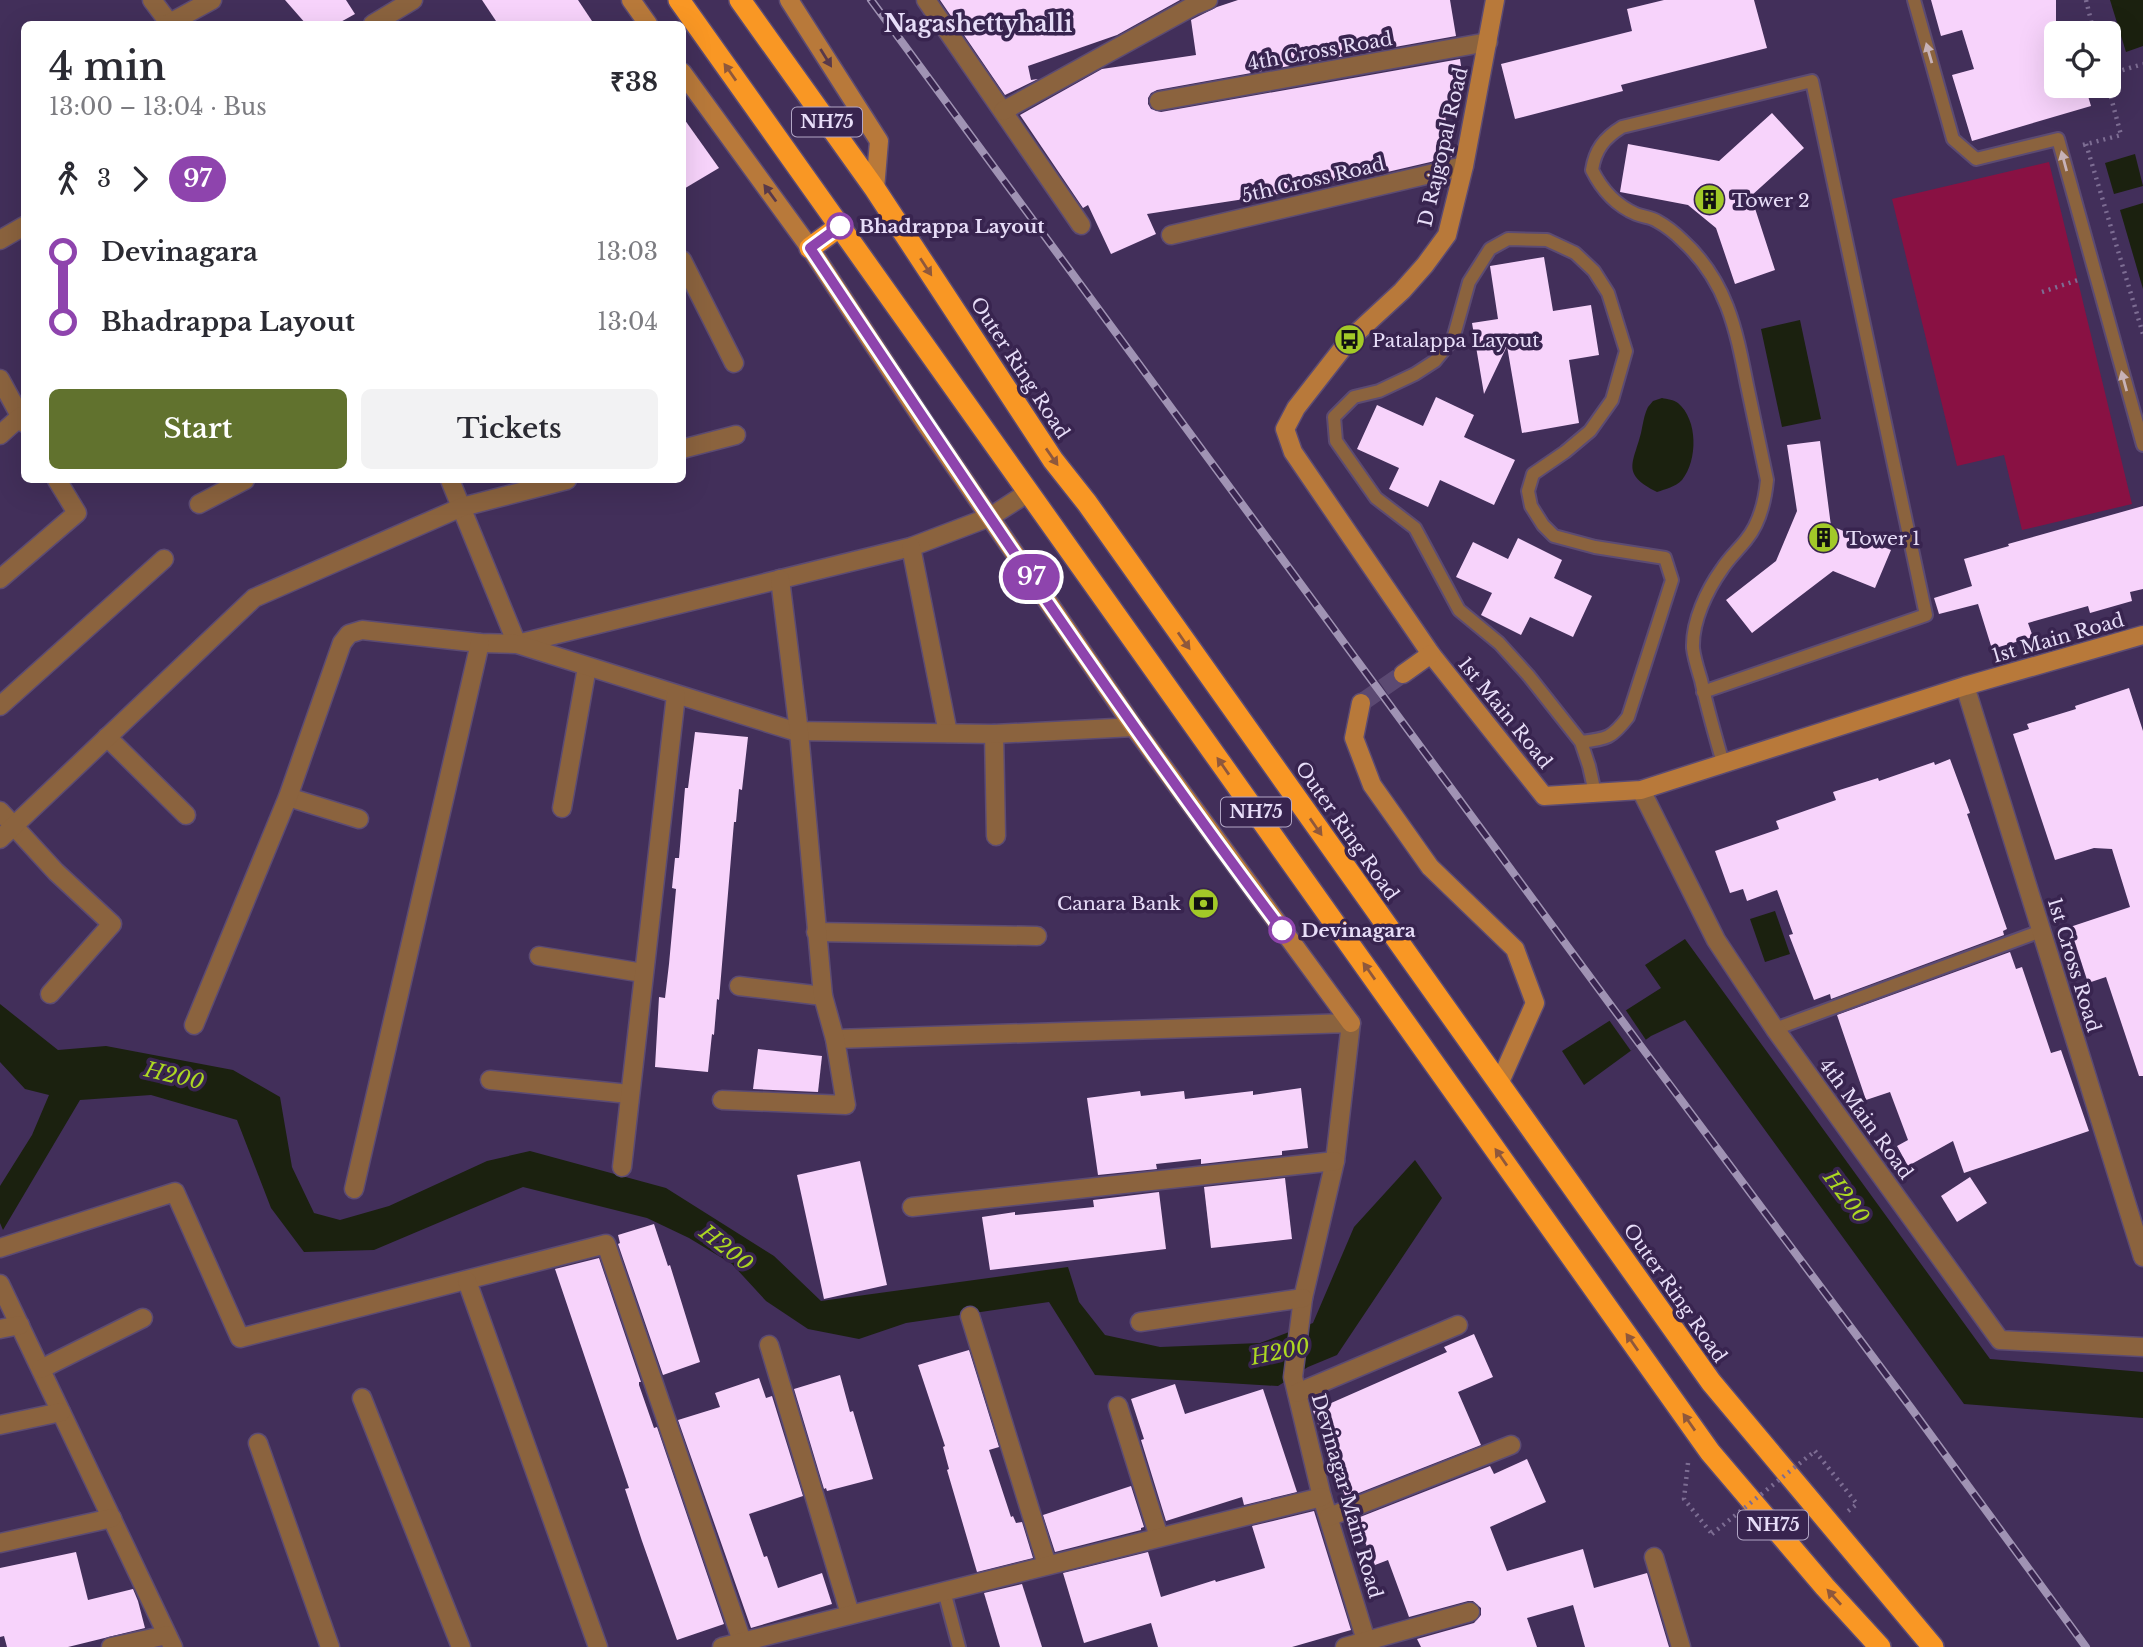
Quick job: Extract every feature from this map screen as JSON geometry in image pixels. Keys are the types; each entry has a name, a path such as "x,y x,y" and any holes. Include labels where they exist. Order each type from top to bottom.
{"highway":[{"name":"NH75","path":"679,0 1710,1452 1880,1647"},
{"name":"NH75","path":"740,0 875,189"},
{"name":"Outer Ring Road","path":"875,189 1053,460 1087,503 1711,1382 1933,1647"},
{"path":"810,248 840,226"}],"street":[{"path":"152,0 167,21"},
{"path":"174,21 212,0"},
{"path":"378,21 413,0"},
{"path":"631,0 646,21"},
{"path":"789,0 879,141 875,189"},
{"path":"926,0 1082,225"},
{"path":"1003,111 1208,0"},
{"name":"D Rajgopal Road","path":"1372,318 1417,274 1447,235 1464,166 1495,0"},
{"name":"4th Cross Road","path":"1159,102 1488,42"},
{"path":"686,78 810,248 925,423 1134,727 1351,1023"},
{"name":"5th Cross Road","path":"1171,235 1464,166"},
{"path":"0,240 21,228"},
{"path":"686,268 734,362"},
{"name":"1st Main Road","path":"1372,318 1349,340 1296,408 1285,429 1293,452 1431,654 1544,796 1642,790 1965,686 2143,635"},
{"path":"0,379 21,417"},
{"path":"0,435 21,420"},
{"path":"686,448 736,435"},
{"path":"0,579 77,513 59,483"},
{"path":"200,504 239,483"},
{"path":"451,483 517,644 799,732 994,734 1134,727"},
{"path":"0,839 254,597 462,507 555,483"},
{"path":"194,1026 288,797 342,643 349,634 362,630 480,643 517,644 911,547 990,517 1029,492"},
{"path":"911,547 948,733"},
{"path":"0,706 164,559"},
{"path":"722,1100 846,1105 835,1039 823,996 799,732 780,579"},
{"path":"354,1189 480,643"},
{"path":"1403,674 1431,654"},
{"path":"562,808 587,667"},
{"name":"1st Cross Road","path":"1965,686 2143,1257"},
{"path":"622,1167 676,695"},
{"path":"1361,703 1354,738 1372,785 1430,867 1515,949 1535,1003 1499,1084"},
{"path":"994,734 996,836"},
{"path":"107,737 186,815"},
{"name":"4th Main Road","path":"1642,790 1716,940 1775,1029 2000,1340 2143,1347"},
{"path":"288,797 359,819"},
{"path":"0,811 56,872 112,924 50,994"},
{"path":"817,932 1037,936"},
{"path":"539,956 643,972"},
{"path":"739,986 823,996"},
{"path":"835,1039 1351,1023"},
{"name":"Devinagar Main Road","path":"1351,1023 1335,1161 1299,1320 1295,1385 1322,1497 1367,1644"},
{"path":"490,1080 629,1094"},
{"path":"912,1207 1335,1161"},
{"path":"0,1248 175,1192 240,1338 606,1244 743,1644"},
{"path":"467,1281 598,1647"},
{"path":"0,1283 170,1641 111,1647"},
{"path":"1140,1322 1303,1298"},
{"path":"970,1315 1047,1565"},
{"path":"41,1369 143,1318"},
{"path":"0,1329 19,1325"},
{"path":"1295,1385 1458,1325"},
{"path":"769,1345 850,1614"},
{"path":"362,1398 461,1647"},
{"path":"1118,1406 1159,1537"},
{"path":"0,1425 61,1412"},
{"path":"258,1443 330,1647"},
{"path":"1329,1517 1511,1445"},
{"path":"722,1647 743,1644 850,1614 1322,1497"},
{"path":"0,1543 112,1518"},
{"path":"1654,1557 1681,1647"},
{"path":"1345,1647 1367,1644 1470,1612"}],"lane":[{"path":"1914,0 1953,139 1976,159 2059,139 2143,445"},
{"path":"1703,692 1926,615 1812,81 1622,127 1601,143 1592,170 1599,185 1610,198 1623,208 1655,219 1691,248 1719,288 1730,311 1737,336 1767,480 1766,495 1757,523 1723,568 1702,606 1693,649 1703,692 1723,763"},
{"path":"1581,742 1615,734 1628,717 1672,580 1665,558 1595,547 1555,536 1543,525 1531,506 1528,491 1533,474 1566,452 1590,431 1612,400 1626,351 1608,293 1594,271 1574,253 1547,240 1508,239 1490,249 1469,282 1453,339 1435,362 1379,391 1354,397 1334,417 1336,441 1376,498 1415,528 1460,610 1499,643 1581,742 1590,766 1595,793"},
{"path":"1775,1029 2041,931"},
{"path":"944,1591 959,1647"}],"path":[{"path":"2086,0 2092,21"},
{"path":"2121,70 2143,64"},
{"path":"2062,150 2121,135 2111,98"},
{"path":"2086,144 2143,334"},
{"path":"2042,292 2096,274"},
{"path":"1688,1463 1684,1499 1712,1534 1815,1451 1857,1504"}],"shaded area":[{"path":"2049,162 2132,504 2022,530 2004,455 1957,466 1892,199"}],"water":[{"path":"2110,0 2143,0 2143,46 2126,52 2121,36 2121,21 2116,21"},
{"path":"2135,154 2143,186 2114,194 2105,163"},
{"path":"2143,203 2143,289 2120,210"},
{"path":"1800,320 1821,419 1782,427 1761,329"},
{"path":"1662,398 1676,402 1685,410 1694,440 1691,462 1682,480 1657,492 1638,480 1632,467 1648,407 1653,401"},
{"path":"1775,911 1790,954 1765,962 1750,919"},
{"name":"H200","path":"1685,939 1990,1359 2143,1372 2143,1418 1964,1404 1685,1020 1651,1036 1584,1085 1562,1051 1661,988 1645,965"},
{"name":"H200","path":"0,1004 58,1050 106,1046 233,1070 280,1097 292,1167 314,1213 340,1220 389,1206 487,1161 530,1151 666,1188 774,1256 821,1301 1068,1267 1079,1302 1105,1335 1160,1347 1260,1343 1313,1323 1354,1227 1415,1160 1442,1198 1337,1355 1308,1367 1278,1386 1095,1375 1049,1302 906,1323 859,1339 808,1329 766,1301 732,1264 689,1238 647,1218 523,1187 374,1250 304,1252 271,1208 237,1120 151,1095 80,1100 3,1230 0,1223 0,1186 32,1135 49,1095 25,1089 0,1062"}],"pier":[{"path":"1625,1009 1646,1040 1631,1051 1609,1020"}],"building":[{"path":"285,0 346,0 355,14 342,21 303,21"},
{"path":"482,0 578,0 592,21 496,21"},
{"path":"940,0 1180,0 1117,35 1028,66 1031,80 1038,79 1005,95"},
{"path":"1238,0 1450,0 1456,36 1157,90 1148,98 1151,109 1161,112 1460,59 1464,85 1455,113 1445,115 1452,157 1383,173 1296,186 1297,191 1147,214 1156,234 1111,254 1088,205 1083,208 1020,115 1102,69 1196,55 1191,20"},
{"path":"1664,0 1754,0 1767,48 1621,85 1623,91 1515,119 1501,64 1632,31 1627,9"},
{"path":"1931,0 2056,0 2056,21 2044,21 2044,98 2089,98 2091,106 1972,141 1952,75 1974,69 1962,30 1941,36"},
{"name":"Tower 2","path":"1772,113 1804,148 1751,196 1775,270 1735,284 1716,228 1688,205 1620,192 1628,144 1719,161"},
{"path":"686,122 719,168 686,188"},
{"path":"1544,257 1553,311 1591,305 1599,355 1569,360 1579,423 1522,433 1507,346 1484,394 1472,323 1498,319 1490,266"},
{"path":"1436,397 1474,415 1464,437 1515,460 1494,505 1440,480 1428,507 1389,489 1399,468 1357,449 1377,405 1423,426"},
{"name":"Tower 1","path":"1820,441 1831,526 1891,550 1875,588 1833,571 1752,633 1726,600 1776,561 1797,511 1787,445"},
{"path":"2143,506 2143,589 2130,592 2132,601 2090,613 2088,606 2028,623 2033,637 1992,649 1978,604 1939,614 1934,598 1972,586 1964,559"},
{"path":"1518,538 1562,560 1554,578 1592,596 1573,637 1530,617 1521,635 1481,615 1492,593 1456,577 1473,542 1508,559"},
{"path":"2129,688 2143,731 2143,1076 2139,1076 2106,977 2088,983 2070,927 2130,907 2112,849 2094,848 2055,860 2013,734 2029,729 2027,724 2076,709 2075,706"},
{"path":"695,732 748,737 742,790 739,789 734,822 719,1000 717,999 708,1072 655,1067 659,997 665,998 669,964 676,889 672,888 675,858 679,858 685,788 688,788"},
{"path":"1950,759 2007,929 2003,931 2004,935 1831,999 1830,994 1814,1000 1789,935 1793,934 1777,890 1747,901 1743,889 1730,893 1715,851 1779,829 1776,821 1836,800 1833,792"},
{"path":"2010,952 2016,969 2022,967 2051,1053 2061,1050 2089,1131 1964,1173 1953,1141 1908,1166 1897,1146 1908,1140 1890,1092 1866,1100 1837,1015"},
{"path":"758,1049 822,1056 818,1092 753,1089"},
{"path":"1301,1088 1308,1148 1282,1151 1282,1155 1201,1164 1201,1159 1156,1164 1157,1169 1098,1175 1087,1098 1140,1091 1141,1096 1184,1091 1185,1099 1253,1091 1253,1095"},
{"path":"860,1161 887,1285 824,1299 797,1175"},
{"path":"1970,1177 1987,1203 1957,1222 1941,1196"},
{"path":"1285,1178 1292,1239 1211,1248 1204,1187"},
{"path":"1159,1192 1166,1249 990,1270 982,1217 1094,1207 1093,1200"},
{"path":"654,1224 668,1266 670,1265 700,1362 663,1375 618,1244 618,1235"},
{"path":"599,1258 641,1382 639,1385 654,1428 657,1427 724,1624 677,1640 642,1541 625,1489 629,1488 555,1269"},
{"path":"1474,1334 1493,1377 1458,1392 1481,1445 1346,1498 1313,1411 1447,1352 1444,1347"},
{"path":"969,1350 999,1447 989,1450 1011,1517 1013,1516 1016,1523 1022,1522 1033,1558 977,1572 947,1470 945,1446 918,1365"},
{"path":"840,1375 873,1479 827,1491 824,1489 794,1389"},
{"path":"759,1378 766,1398 772,1396 803,1496 749,1514 778,1588 822,1573 832,1604 751,1628 678,1420 720,1407 715,1393"},
{"path":"1175,1384 1185,1414 1263,1389 1297,1492 1244,1505 1242,1497 1166,1521 1131,1399"},
{"path":"1527,1459 1546,1502 1490,1527 1507,1571 1583,1549 1594,1588 1647,1573 1669,1647 1585,1647 1573,1605 1527,1618 1537,1647 1421,1647 1417,1639 1474,1623 1481,1615 1481,1608 1473,1601 1468,1601 1409,1617 1388,1560 1375,1565 1355,1519 1490,1466 1494,1474"},
{"path":"1131,1486 1144,1527 1141,1530 1055,1552 1043,1515"},
{"path":"1314,1511 1351,1630 1292,1647 1158,1647 1151,1623 1084,1643 1063,1573 1148,1552 1161,1597 1265,1568 1252,1526"},
{"path":"76,1552 88,1600 133,1589 145,1628 68,1647 7,1647 4,1636 0,1637 0,1568"},
{"path":"1022,1584 1042,1647 1000,1647 984,1593"}],"tunnel":[{"path":"1361,703 1403,674"}],"railway":[{"path":"871,0 2086,1647"}],"bus line":[{"name":"97","path":"840,226 810,248 925,423 1134,727 1282,930"}],"place":[{"name":"Tower 2","path":"1709,200"},
{"name":"Bhadrappa Layout","path":"840,226"},
{"name":"Patalappa Layout","path":"1349,340"},
{"name":"Tower 1","path":"1823,538"},
{"name":"Canara Bank","path":"1204,903"},
{"name":"Devinagara","path":"1282,930"}],"district":[{"name":"Nagashettyhalli","path":"978,24"}]}
